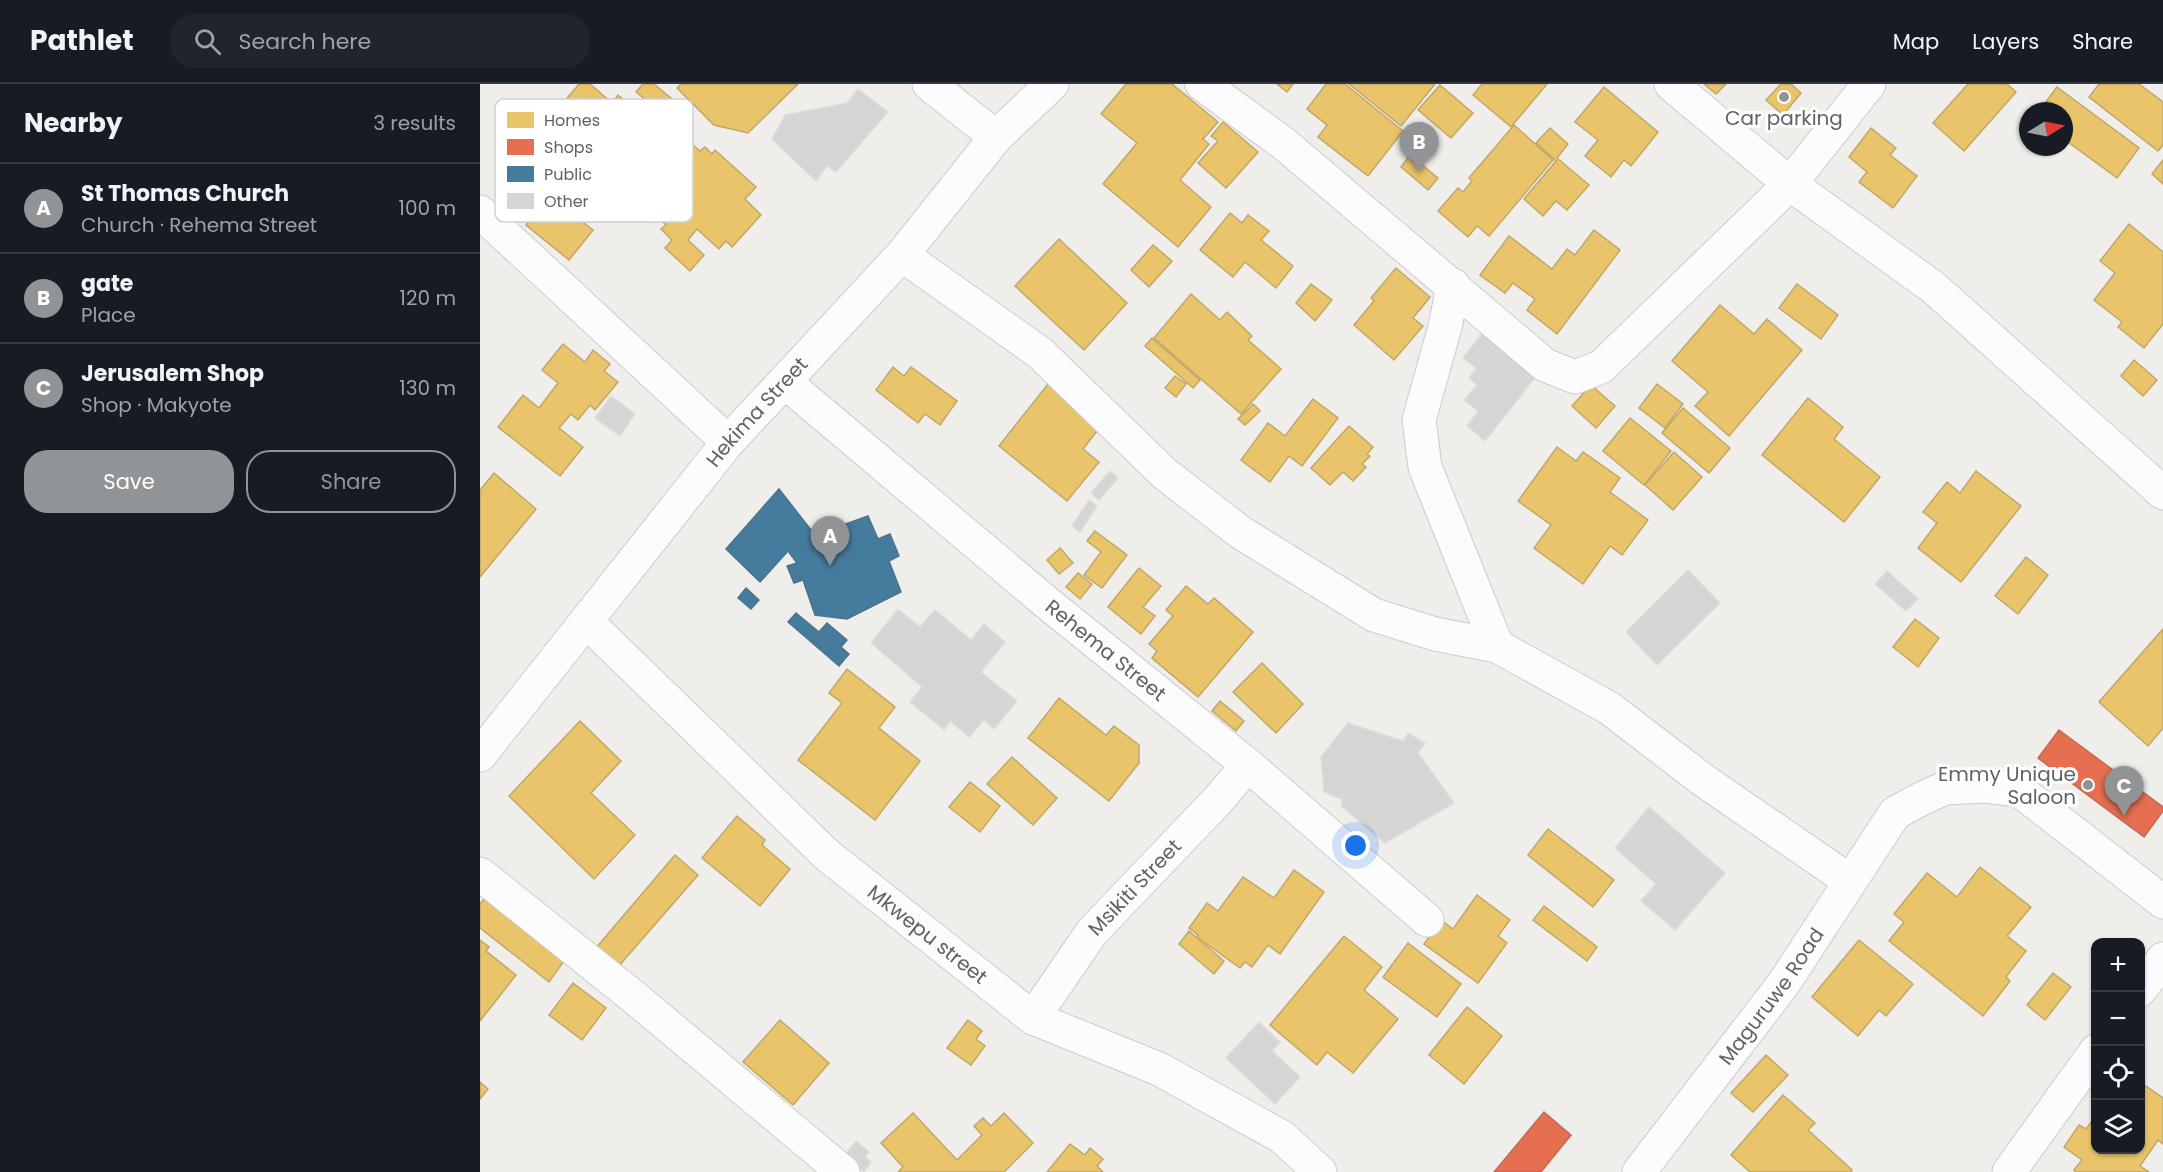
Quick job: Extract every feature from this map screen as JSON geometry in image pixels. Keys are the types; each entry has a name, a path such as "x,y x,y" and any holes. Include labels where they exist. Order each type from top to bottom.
{"street":[{"path":"929,84 996,137"},
{"name":"Hekima Street","path":"480,755 728,442 902,255 996,137 1052,84"},
{"path":"1202,84 1283,143 1545,365 1575,377 1601,367 1790,184 1869,84"},
{"path":"1671,84 1790,184 1934,288 2163,494"},
{"path":"480,212 728,442"},
{"path":"902,255 1040,353 1164,473 1240,532 1374,615 1435,634 1497,646 1609,708 1703,780 1850,881"},
{"path":"1453,285 1446,323 1419,420 1425,467 1434,494 1497,646"},
{"name":"Rehema Street","path":"785,382 1046,602 1248,765 1428,920"},
{"name":"Mkwepu street","path":"586,621 827,855 1033,1018 1159,1069 1282,1137 1320,1172"},
{"name":"Msikiti Street","path":"1033,1018 1092,932 1218,800 1248,765"},
{"name":"Maguruwe Road","path":"1651,1168 1784,983 1895,813 1920,799 1945,788 1984,786 2019,790 2163,902"},
{"path":"480,874 635,998 843,1172"},
{"path":"2145,983 2163,959"},
{"path":"2009,1172 2091,1058"}],"building: Homes":[{"path":"579,84 590,84 607,99 566,99"},
{"path":"643,84 654,84 672,99 645,99 636,92"},
{"path":"681,84 798,84 748,133 714,125 693,104 693,99 688,99 677,88"},
{"path":"1126,84 1172,84 1218,122 1203,139 1209,144 1180,180 1211,207 1178,247 1103,184 1137,143 1101,114"},
{"path":"1277,84 1293,84 1287,92"},
{"path":"1326,84 1345,84 1403,131 1368,176 1318,137 1327,125 1307,109"},
{"path":"1349,84 1435,84 1401,126"},
{"path":"1482,84 1547,84 1511,127 1473,95"},
{"path":"1704,84 1726,84 1716,94"},
{"name":"Car parking","path":"1781,84 1791,84 1801,93 1783,115 1766,100"},
{"path":"1968,84 2007,84 2016,92 1964,151 1933,123"},
{"path":"2099,84 2139,84 2163,102 2163,145 2158,151 2089,97"},
{"path":"1440,85 1473,113 1451,138 1418,110"},
{"path":"1604,87 1658,132 1631,166 1624,160 1611,177 1585,156 1598,140 1575,122"},
{"path":"2057,87 2139,148 2117,178 2073,146 2073,102 2046,102"},
{"path":"1223,122 1258,152 1226,188 1198,163 1218,141 1211,136"},
{"path":"1514,125 1553,160 1489,236 1477,226 1468,237 1438,211 1458,188 1463,192 1472,181 1469,178"},
{"path":"1550,128 1568,144 1557,158 1589,185 1567,210 1556,201 1543,216 1524,199 1556,161 1536,143"},
{"path":"1871,128 1896,148 1890,155 1917,176 1893,208 1859,182 1867,172 1849,157"},
{"path":"693,145 700,151 705,147 712,154 715,150 756,187 745,199 761,215 732,247 726,241 719,249 697,229 688,240 704,255 690,271 665,248 672,240 661,229 666,225 663,222 693,222"},
{"path":"1410,155 1438,178 1428,190 1401,167"},
{"path":"2163,160 2163,184 2152,174"},
{"path":"1230,213 1242,223 1248,215 1269,231 1261,240 1293,266 1276,288 1245,262 1233,277 1200,250"},
{"path":"528,222 583,222 593,230 569,260 526,225"},
{"path":"2129,224 2163,252 2163,324 2144,348 2118,327 2122,322 2094,300 2115,273 2100,261"},
{"path":"1594,230 1620,250 1557,334 1527,310 1535,299 1513,283 1505,293 1480,275 1509,236 1552,269 1567,249 1575,255"},
{"path":"1059,239 1127,303 1084,350 1015,286"},
{"path":"1153,245 1172,261 1149,287 1131,270"},
{"path":"1396,268 1430,297 1413,318 1423,326 1394,360 1354,325 1374,301 1371,298"},
{"path":"1311,284 1332,300 1315,321 1296,303"},
{"path":"1797,284 1838,315 1821,339 1779,308"},
{"path":"1191,294 1220,320 1227,312 1252,336 1248,340 1281,369 1241,414 1154,338"},
{"path":"1720,305 1754,334 1767,319 1802,350 1729,436 1695,406 1708,392 1672,361"},
{"path":"1152,338 1200,380 1193,388 1145,346"},
{"path":"563,344 585,362 593,350 610,364 604,371 618,382 595,410 590,405 578,420 571,414 559,428 583,447 560,476 498,427 523,395 539,408 558,383 542,370"},
{"path":"2134,360 2157,380 2143,396 2121,376"},
{"path":"893,367 904,376 911,367 957,401 940,425 925,414 918,423 876,390"},
{"path":"1175,376 1186,384 1176,397 1165,388"},
{"path":"1052,379 1104,422 1083,449 1099,462 1067,501 999,446"},
{"path":"1657,384 1683,404 1665,428 1639,408"},
{"path":"1591,385 1615,406 1596,428 1572,406"},
{"path":"1808,398 1843,427 1834,439 1880,477 1844,522 1762,455"},
{"path":"1313,399 1338,418 1302,466 1289,456 1270,482 1241,460 1268,423 1285,436"},
{"path":"1253,404 1260,411 1245,425 1238,419"},
{"path":"1683,408 1730,448 1709,473 1662,433"},
{"path":"1630,418 1671,451 1644,485 1603,451"},
{"path":"1349,426 1373,447 1367,454 1370,456 1362,464 1366,467 1353,481 1343,472 1330,485 1311,468"},
{"path":"1557,447 1576,461 1583,452 1620,478 1610,492 1648,520 1622,555 1610,546 1583,584 1534,548 1551,525 1518,501"},
{"path":"1674,452 1702,477 1673,510 1645,485"},
{"path":"1976,471 2021,506 1961,582 1918,548 1937,523 1923,512 1947,482 1960,493"},
{"path":"494,473 536,509 480,577 480,490"},
{"path":"1095,531 1127,555 1102,588 1084,575 1101,552 1087,541"},
{"path":"1060,548 1073,563 1059,574 1047,560"},
{"path":"2026,557 2048,575 2018,614 1995,596"},
{"path":"1139,568 1161,586 1143,607 1155,616 1141,634 1108,607"},
{"path":"1078,573 1092,584 1080,599 1066,587"},
{"path":"1186,586 1208,604 1214,598 1253,632 1198,697 1152,658 1157,651 1149,644 1173,616 1166,610"},
{"path":"1915,619 1939,638 1918,667 1893,647"},
{"path":"2163,629 2163,728 2148,746 2099,702"},
{"path":"1262,663 1303,704 1276,733 1233,692"},
{"path":"847,669 895,707 879,728 920,761 875,820 798,760 842,703 829,693"},
{"path":"1059,698 1106,735 1114,726 1139,745 1139,763 1109,801 1028,738"},
{"path":"1220,701 1244,721 1236,731 1212,711"},
{"path":"580,721 621,761 591,793 635,835 594,879 509,796"},
{"path":"1012,757 1057,798 1033,825 987,784"},
{"path":"970,782 1000,806 980,832 949,807"},
{"path":"737,816 765,840 762,845 790,869 760,906 702,858"},
{"path":"1548,829 1614,880 1593,907 1528,855"},
{"path":"675,855 698,875 618,967 596,948"},
{"path":"1980,867 2031,907 2007,936 2026,951 2006,977 2010,981 1983,1016 1889,941 1904,922 1894,914 1927,873 1957,897"},
{"path":"1294,870 1324,892 1280,954 1268,945 1252,967 1245,962 1240,968 1197,937 1198,935 1189,928 1207,903 1218,911 1243,877 1274,898"},
{"path":"1477,895 1510,920 1498,936 1507,943 1478,983 1424,944 1441,920 1453,929"},
{"path":"484,899 564,961 549,982 480,928 480,904"},
{"path":"1544,906 1597,947 1587,961 1533,920"},
{"path":"1189,931 1224,961 1214,974 1179,944"},
{"path":"1344,936 1382,967 1364,990 1398,1019 1353,1073 1327,1052 1317,1065 1270,1025"},
{"path":"480,940 489,947 486,951 516,975 480,1021"},
{"path":"1859,940 1913,984 1886,1016 1879,1010 1858,1036 1812,997"},
{"path":"1408,943 1461,984 1437,1017 1383,977"},
{"path":"2053,973 2071,987 2045,1020 2027,1005"},
{"path":"573,983 606,1008 582,1040 549,1015"},
{"path":"1467,1007 1502,1036 1464,1084 1429,1055"},
{"path":"780,1020 829,1063 793,1105 743,1062"},
{"path":"968,1020 982,1031 976,1039 985,1046 971,1065 947,1048"},
{"path":"1766,1055 1788,1075 1753,1112 1731,1093"},
{"path":"480,1082 488,1089 480,1099"},
{"path":"2145,1085 2163,1098 2163,1144 2158,1140 2140,1166 2149,1172 2076,1172 2074,1170 2082,1160 2064,1147 2079,1125 2086,1129 2091,1122 2091,1154 2145,1154"},
{"path":"1783,1095 1815,1123 1808,1130 1852,1170 1851,1172 1750,1172 1731,1155"},
{"path":"913,1113 957,1160 982,1135 974,1126 983,1118 991,1126 1004,1113 1033,1143 1004,1172 898,1172 903,1167 881,1143"},
{"path":"1070,1144 1085,1155 1090,1148 1103,1159 1097,1166 1103,1172 1047,1172"}],"building: Shops":[{"path":"2059,730 2163,807 2163,811 2144,837 2038,758"},
{"path":"1544,1112 1571,1135 1541,1172 1494,1172"}],"building: Public":[{"path":"779,489 815,535 868,516 878,539 890,534 899,556 889,561 901,592 847,619 815,615 803,580 794,583 787,566 797,563 788,551 760,582 726,549"},
{"path":"746,588 759,600 751,609 738,598"},
{"path":"796,613 819,632 827,623 847,640 841,647 849,654 839,666 788,622"}],"building: Other":[{"path":"858,89 888,112 836,172 827,166 816,181 772,139 785,115 847,103"},
{"path":"1488,326 1542,369 1485,441 1467,426 1478,411 1464,400 1477,385 1469,378 1476,368 1463,358"},
{"path":"611,396 635,414 620,436 595,418"},
{"path":"1110,471 1118,478 1099,500 1091,493"},
{"path":"1089,500 1097,506 1080,532 1072,526"},
{"path":"1688,570 1720,603 1657,665 1626,632"},
{"path":"1887,571 1918,599 1906,611 1875,584"},
{"path":"898,609 920,627 935,610 971,640 984,624 1005,642 981,672 1017,701 994,729 984,720 969,737 950,721 944,730 910,702 922,687 871,643"},
{"path":"1348,723 1403,741 1408,733 1425,743 1418,753 1454,803 1385,843 1341,806 1343,800 1324,792 1321,757"},
{"path":"1649,807 1725,873 1675,930 1641,901 1656,884 1615,848"},
{"path":"1259,1022 1280,1042 1272,1051 1300,1077 1275,1104 1226,1058"},
{"path":"856,1141 869,1152 865,1157 871,1162 864,1172 844,1156"}],"place":[{"name":"Car parking","path":"1784,97"},
{"name":"gate","path":"1419,172"},
{"name":"St Thomas Church","path":"830,566"},
{"name":"Emmy Unique Saloon","path":"2088,785"},
{"name":"Jerusalem Shop","path":"2124,816"}]}
